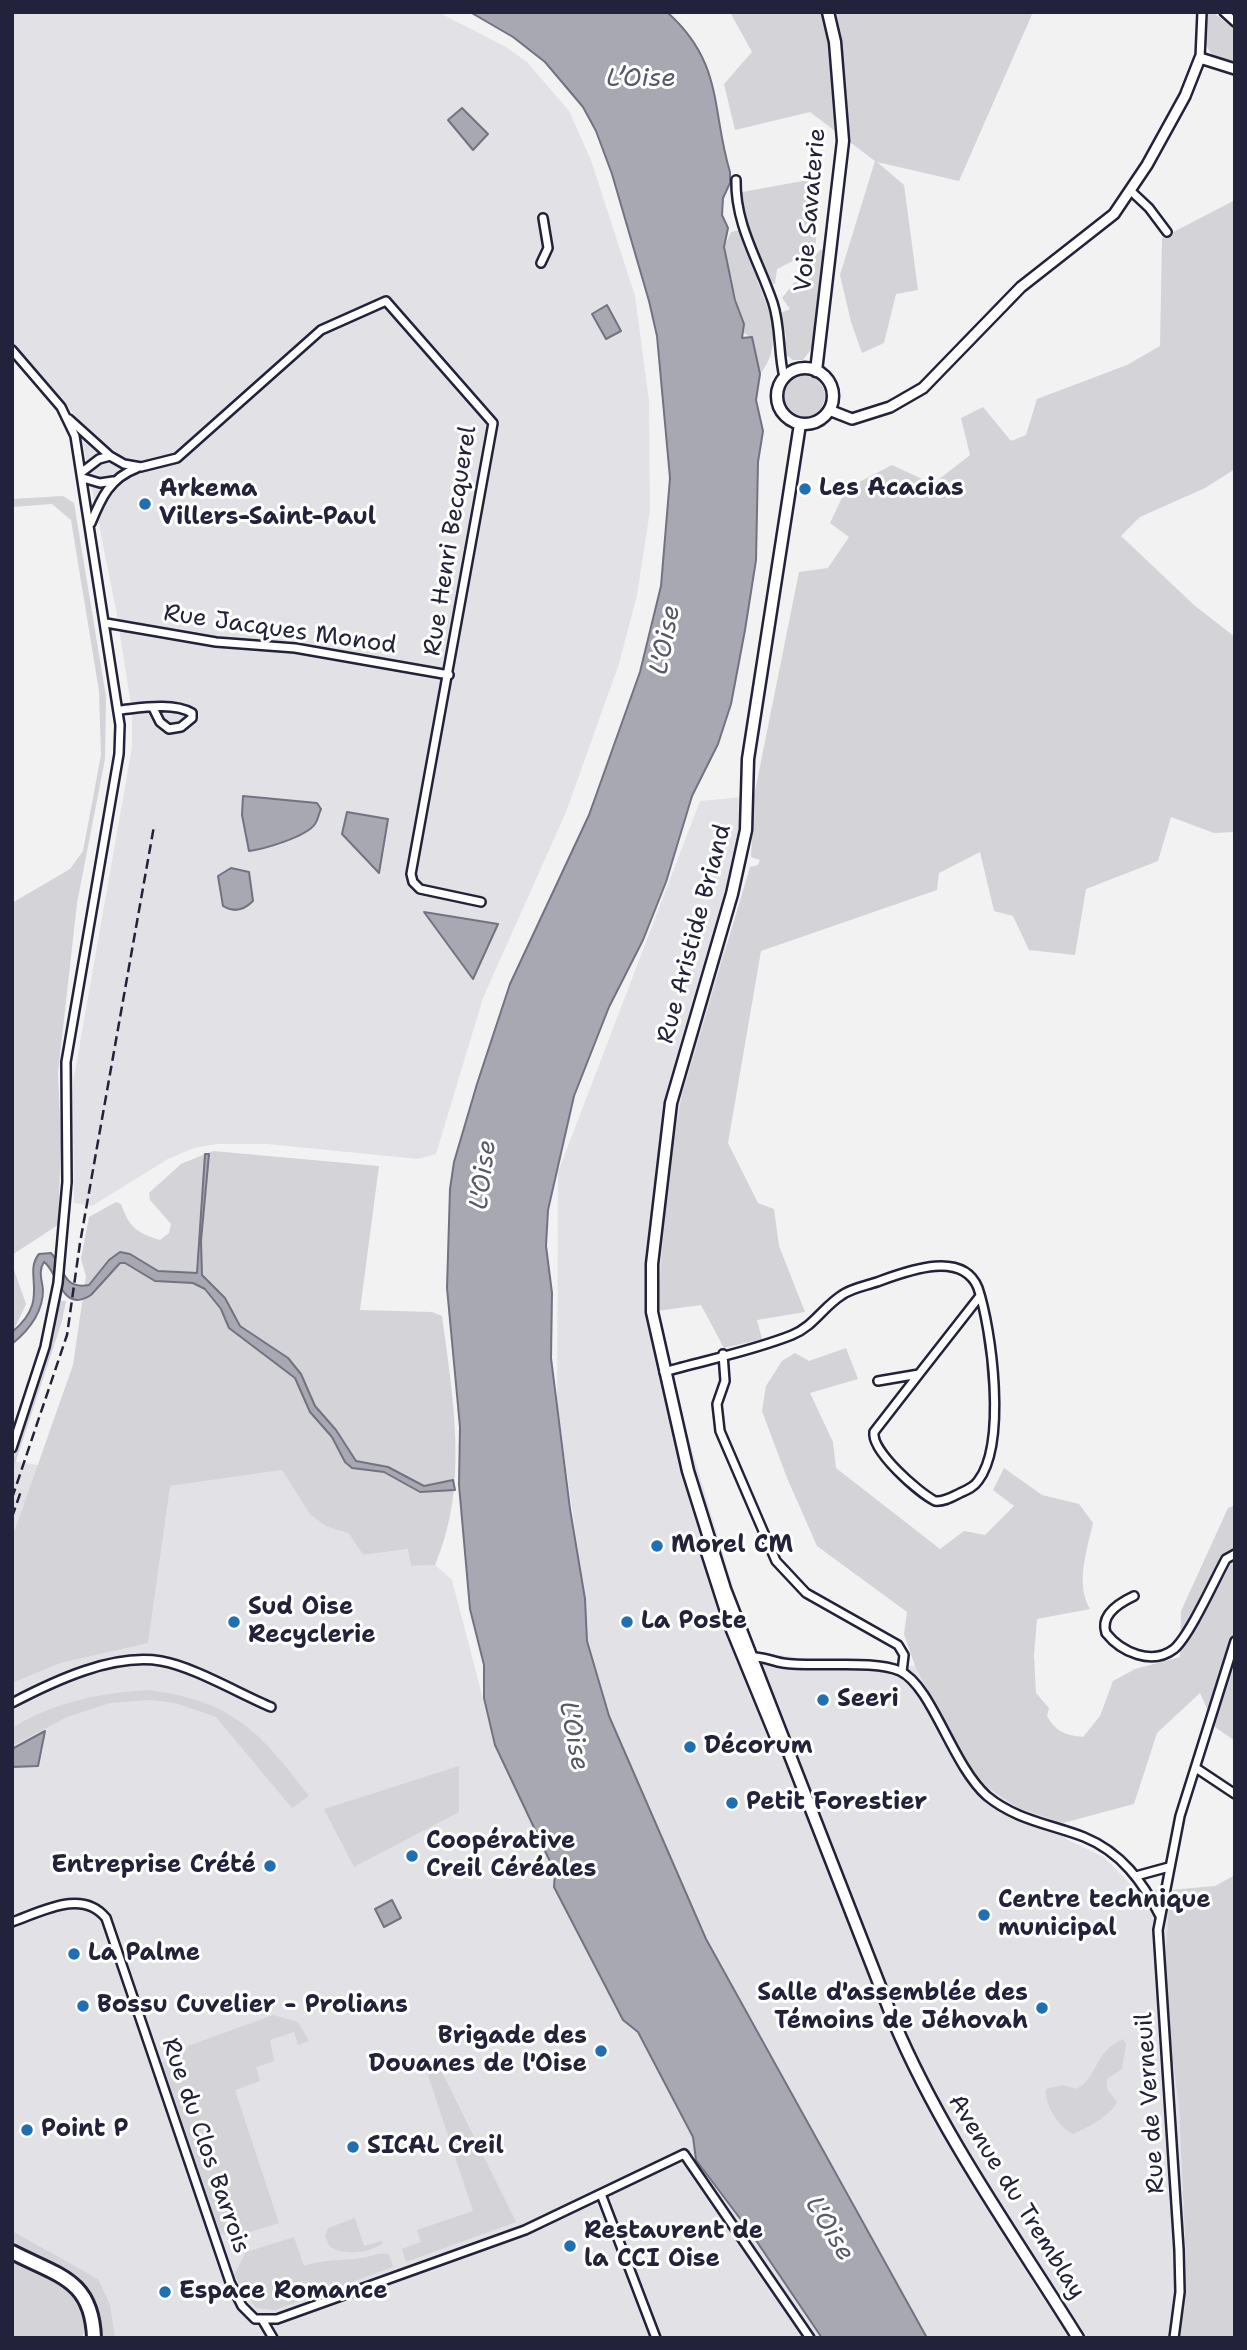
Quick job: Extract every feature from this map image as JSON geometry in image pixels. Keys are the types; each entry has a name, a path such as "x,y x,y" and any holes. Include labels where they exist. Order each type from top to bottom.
{"highway":[{"path":"12,2252 62,2278 81,2292 92,2311 94,2338"},
{"path":"12,2258 61,2282 77,2295 87,2313 85,2338"}],"main road":[{"name":"Voie Savaterie","path":"816,371 843,141 835,42 828,12"},
{"path":"799,369 816,371 824,376 832,392 829,410 817,421 800,424 792,421 780,409 777,393 785,377 799,369"},
{"name":"Rue Aristide Briand","path":"663,1372 652,1312 652,1264 662,1162 671,1103 732,894 746,830 748,759 800,424"},
{"name":"Avenue du Tremblay","path":"663,1372 688,1471 750,1657 922,2082 985,2197 1078,2338"}],"street":[{"path":"829,410 852,419 891,407 923,388 1021,287 1098,230 1132,192 1185,96 1199,58 1202,12"},
{"path":"1224,12 1235,22"},
{"path":"1199,58 1235,69"},
{"path":"736,180 736,206 779,328 779,355 785,377"},
{"path":"1132,192 1149,208 1167,232"},
{"path":"541,263 548,248 543,218"},
{"name":"Rue Henri Becquerel","path":"141,467 167,463 181,455 321,331 386,301 493,423 411,877 423,890 481,902"},
{"path":"12,350 69,419 110,457 121,463 141,467"},
{"path":"12,1448 41,1359 56,1296 63,1248 68,1170 65,1062 120,747 119,709 91,524 83,475 69,419"},
{"path":"83,475 99,460 110,457"},
{"path":"91,524 102,496 118,479 121,463"},
{"path":"83,475 100,483 118,479 141,467"},
{"name":"Rue Jacques Monod","path":"106,623 216,642 295,649 449,675"},
{"path":"119,709 153,709 187,710 192,713 192,718 181,727 169,729 160,722 153,709"},
{"path":"663,1372 793,1335 817,1321 843,1294 910,1271 948,1267 960,1269 973,1279 980,1296 994,1368 990,1444 979,1480 942,1501 929,1497 882,1455 874,1441 876,1429 980,1296"},
{"path":"723,1354 725,1381 717,1404 720,1431 758,1511 773,1556 806,1593 898,1645 904,1655 902,1672"},
{"path":"878,1381 919,1374"},
{"path":"1134,1596 1107,1616 1104,1623 1106,1633 1138,1655 1168,1652 1180,1641 1226,1559 1235,1554"},
{"name":"Rue de Verneuil","path":"1174,2338 1180,2291 1180,2250 1158,1934 1180,1816 1235,1641"},
{"path":"750,1657 781,1663 885,1667 902,1672 918,1687 957,1760 986,1795 1017,1816 1086,1838 1114,1854 1136,1876 1160,1916"},
{"path":"12,1703 49,1685 97,1669 158,1660 271,1707"},
{"path":"756,1671 781,1663"},
{"path":"1196,1768 1235,1794"},
{"path":"1136,1876 1169,1867"},
{"name":"Rue du Clos Barrois","path":"12,1922 72,1903 92,1906 106,1918 233,2288 245,2310 263,2322 273,2338"},
{"path":"263,2322 525,2230 684,2154 810,2338"},
{"path":"601,2194 656,2338"}],"shaded area":[{"path":"12,12 438,12 506,47 527,62 569,111 591,160 635,296 649,401 650,511 637,595 619,664 566,812 483,998 436,1154 418,1159 267,1144 217,1144 194,1148 168,1159 92,1206 74,1203 73,1083 132,747 132,712 117,615 78,419 12,344"},
{"path":"730,12 1033,12 959,181 877,162 904,185 918,290 896,294 884,343 862,353 851,322 840,275 875,161 810,112 735,130 724,84 752,52"},
{"path":"1205,12 1213,12 1235,30 1235,65 1216,57 1207,47"},
{"path":"819,178 816,242 813,251 777,269 775,284 757,280 770,316 773,340 767,363 760,374 752,338 744,333 724,247 731,232 746,229 737,193"},
{"path":"1235,200 1235,469 1205,488 1140,517 1121,536 1194,605 1235,637 1235,832 1214,833 1171,817 1158,861 1086,889 1075,955 1029,950 1013,916 994,911 980,852 939,873 937,890 761,951 728,1143 758,1203 774,1209 779,1246 805,1312 757,1320 762,1339 724,1348 701,1305 657,1311 667,1201 683,1092 750,867 758,865 760,860 751,857 754,796 799,572 828,568 849,537 830,523 846,489 892,465 933,484 970,455 961,418 983,407 1011,441 1026,435 1037,399 1127,365 1160,346 1162,238"},
{"path":"820,250 823,250 812,348 803,360 793,360 784,353 786,336 781,313 790,309 782,298"},
{"path":"804,375 819,381 825,396 819,411 804,417 789,411 783,396 789,381"},
{"path":"63,496 74,503 106,697 105,759 77,903 58,1073 61,1144 58,1225 12,1255 12,903 70,869 83,851 101,755 99,691 71,520 52,504 12,507 12,499"},
{"path":"754,796 657,1311 671,1379 752,1651 820,1661 915,1666 986,1785 1018,1808 1063,1823 1066,1839 1104,1857 1135,1889 1170,1890 1163,1990 1179,2108 1186,2262 1180,2338 927,2338 706,1939 609,1716 587,1642 585,1599 557,1403 558,1172 700,801"},
{"path":"213,1151 379,1166 360,1310 432,1312 442,1316 454,1410 455,1473 446,1535 435,1565 411,1566 408,1549 363,1555 349,1534 326,1526 310,1514 282,1470 170,1486 148,1643 60,1663 12,1683 12,1538 73,1365 86,1276 81,1259 89,1217 116,1202 121,1204 135,1228 160,1240 169,1233 171,1224 150,1200 149,1193 181,1164"},
{"path":"12,1264 26,1304 12,1334"},
{"path":"60,1301 66,1301 62,1321 12,1473 12,1463 45,1363"},
{"path":"846,1348 858,1379 810,1393 833,1442 836,1468 940,1549 964,1531 985,1535 1014,1506 993,1490 1004,1468 1042,1495 1079,1504 1093,1523 1085,1555 1083,1578 1083,1589 1090,1609 1037,1619 1034,1655 1036,1693 1049,1708 1047,1716 1050,1721 1066,1734 1083,1737 1100,1716 1113,1681 1135,1669 1180,1657 1181,1611 1228,1508 1235,1505 1235,1741 1215,1727 1200,1693 1157,1733 1134,1804 1063,1823 1018,1808 986,1786 963,1759 915,1666 904,1634 907,1612 817,1546 787,1478 762,1411 766,1386 782,1361 795,1353 809,1361"},
{"path":"12,1461 170,1486 282,1470 341,1532 349,1534 363,1555 409,1549 411,1566 435,1565 452,1580 495,1745 555,1872 554,1887 623,2020 638,2032 693,2137 696,2160 751,2233 822,2338 107,2338 98,2279 12,2235"},
{"path":"148,1690 202,1702 242,1723 275,1754 309,1796 292,1808 216,1717 175,1703 150,1700 110,1703 67,1717 12,1746 12,1728 61,1705 95,1696"},
{"path":"459,1766 459,1812 354,1867 324,1809"},
{"path":"1235,1875 1235,2338 1180,2338 1186,2262 1179,2108 1163,1990 1170,1890 1215,1886"},
{"path":"273,2015 298,2022 309,2041 298,2045 294,2032 270,2040 274,2061 256,2067 260,2081 235,2090 279,2223 247,2233 244,2242 220,2233 162,2062 182,2056 188,2046"},
{"path":"1123,2039 1126,2044 1122,2069 1107,2079 1107,2089 1117,2102 1104,2117 1073,2134 1053,2115 1047,2102 1046,2089 1063,2085 1076,2089 1089,2079 1106,2051"},
{"path":"422,2057 437,2062 516,2222 406,2262 402,2249 421,2242 417,2230 473,2211"},
{"path":"355,2218 364,2246 382,2241 382,2244 370,2250 356,2252 343,2252 330,2247 325,2236 328,2228"},
{"path":"12,2231 98,2279 110,2305 115,2338 99,2338 88,2294 12,2247"},
{"path":"294,2237 304,2266 389,2254 393,2267 275,2310 256,2308 234,2275 246,2252"},
{"path":"12,2261 52,2280 76,2298 83,2309 85,2323 82,2338 12,2338"}],"water":[{"name":"L’Oise","path":"470,12 667,12 685,31 707,68 730,172 730,183 723,198 722,215 728,228 724,247 735,300 744,324 742,338 752,337 760,374 756,400 763,431 758,462 756,560 731,704 718,744 692,796 666,882 643,940 609,1007 574,1096 548,1210 546,1246 552,1293 551,1358 570,1509 585,1599 587,1641 609,1716 706,1939 927,2338 822,2338 751,2233 696,2160 693,2137 638,2032 623,2020 554,1887 555,1872 495,1745 484,1698 484,1665 470,1609 459,1485 460,1427 447,1288 450,1189 454,1162 510,984 589,815 640,672 661,586 670,478 657,336 612,174 596,131 583,107 545,62 513,37"},
{"path":"462,108 488,134 473,150 448,120"},
{"path":"607,305 621,331 606,339 592,314"},
{"path":"243,796 317,803 321,809 310,829 294,838 249,851 242,815"},
{"path":"347,812 388,819 379,873 342,834"},
{"path":"231,868 249,872 253,901 246,907 231,909 223,906 218,876"},
{"path":"424,912 498,924 473,979"},
{"path":"205,1154 209,1154 201,1241 202,1275 225,1298 240,1326 288,1358 301,1374 315,1406 336,1430 356,1461 388,1467 424,1486 453,1480 455,1490 420,1492 384,1472 352,1468 345,1462 332,1437 310,1412 295,1378 229,1328 221,1309 205,1289 193,1283 155,1281 125,1263 120,1263 91,1295 81,1300 73,1299 61,1289 44,1262 40,1306 29,1327 12,1344 12,1332 24,1320 34,1299 33,1270 39,1254 51,1253 69,1281 80,1286 89,1285 109,1260 120,1252 130,1254 158,1271 197,1273"},
{"path":"45,1731 38,1766 12,1767 12,1749"},
{"path":"392,1900 401,1918 384,1927 375,1909"}],"railway":[{"path":"12,1498 67,1335 80,1243 154,826"},
{"path":"12,1517 21,1491"}],"place":[{"name":"Les Acacias","path":"805,489"},
{"name":"Arkema Villers-Saint-Paul","path":"145,504"},
{"name":"Morel CM","path":"657,1546"},
{"name":"Sud Oise Recyclerie","path":"234,1622"},
{"name":"La Poste","path":"627,1622"},
{"name":"Seeri","path":"823,1700"},
{"name":"Décorum","path":"690,1747"},
{"name":"Petit Forestier","path":"732,1803"},
{"name":"Coopérative Creil Céréales","path":"412,1856"},
{"name":"Entreprise Crété","path":"270,1866"},
{"name":"Centre technique municipal","path":"984,1915"},
{"name":"La Palme","path":"74,1954"},
{"name":"Bossu Cuvelier - Prolians","path":"83,2006"},
{"name":"Salle d'assemblée des Témoins de Jéhovah","path":"1042,2008"},
{"name":"Brigade des Douanes de l'Oise","path":"601,2051"},
{"name":"Point P","path":"27,2130"},
{"name":"SICAL Creil","path":"353,2147"},
{"name":"Restaurent de la CCI Oise","path":"570,2246"},
{"name":"Espace Romance","path":"165,2292"}],"water label":[{"name":"L'Oise","path":"666,640"},
{"name":"L'Oise","path":"484,1175"},
{"name":"L'Oise","path":"573,1736"},
{"name":"L'Oise","path":"829,2229"}]}
